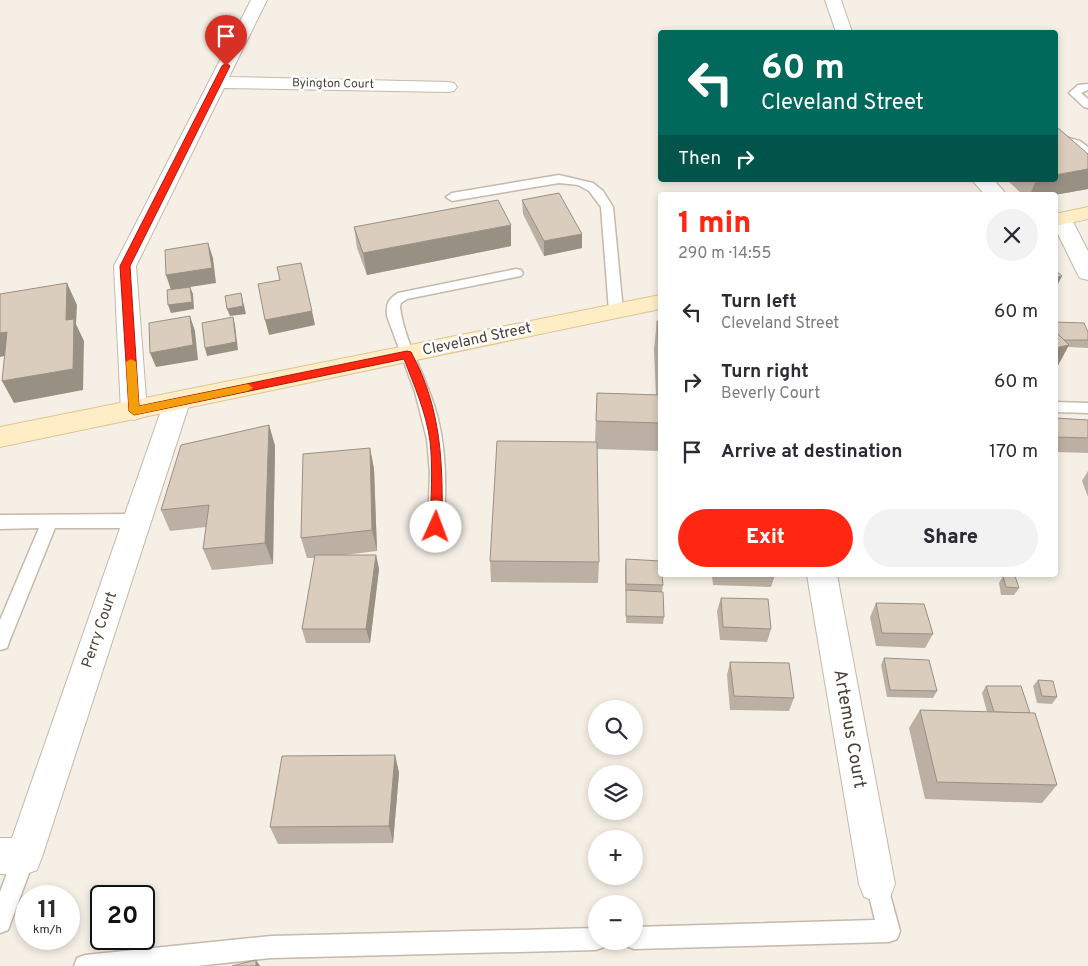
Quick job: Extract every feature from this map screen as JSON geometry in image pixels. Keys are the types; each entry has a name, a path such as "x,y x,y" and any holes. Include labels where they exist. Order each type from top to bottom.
{"main road":[{"path":"1058,220 1088,214"},
{"name":"Cleveland Street","path":"0,437 658,302"}],"street":[{"path":"134,411 125,266 259,0"},
{"path":"833,0 843,30"},
{"name":"Byington Court","path":"218,82 448,87"},
{"path":"984,182 994,192"},
{"path":"1058,220 1088,273"},
{"name":"Perry Court","path":"12,857 137,521 177,402"},
{"name":"Artemus Court","path":"822,577 877,884"}],"lane":[{"path":"1088,87 1082,87 1074,93 1088,105"},
{"path":"1058,138 1076,143 1088,153"},
{"path":"452,197 559,179 576,180 595,189 602,196 607,207 616,311"},
{"path":"436,527 438,471 435,439 425,400 407,354 394,316 393,307 395,301 403,296 516,274"},
{"path":"1058,407 1088,408"},
{"path":"0,642 50,521"},
{"path":"0,522 137,521"},
{"path":"0,922 12,857"},
{"path":"643,938 890,931 877,884"},
{"path":"85,966 271,947 588,939"}],"building":[{"path":"1058,128 1088,154 1088,169 1058,174"},
{"path":"559,193 582,234 544,241 522,200"},
{"path":"498,200 511,225 363,253 354,227"},
{"path":"208,243 212,268 166,275 165,250"},
{"path":"301,263 312,311 265,320 258,284 280,280 277,267"},
{"path":"67,283 66,320 74,319 73,369 2,381 7,332 0,333 0,294"},
{"path":"190,287 192,302 168,305 167,290"},
{"path":"241,293 243,306 227,309 225,296"},
{"path":"190,316 193,345 150,353 149,323"},
{"path":"233,317 236,342 205,348 202,323"},
{"path":"1058,322 1084,323 1088,332 1088,340 1063,340 1058,334"},
{"path":"1058,334 1069,345 1058,347"},
{"path":"597,393 658,395 658,423 596,421"},
{"path":"1058,418 1088,420 1088,438 1058,437"},
{"path":"269,425 265,543 203,549 209,505 161,510 181,445"},
{"path":"497,441 597,442 599,562 490,561"},
{"path":"370,448 372,530 301,538 303,454"},
{"path":"315,555 376,555 366,629 302,629"},
{"path":"626,559 658,561 658,577 662,577 663,585 626,584"},
{"path":"1003,577 1015,577 1019,588 1006,587"},
{"path":"626,590 663,592 664,617 626,616"},
{"path":"721,598 768,599 771,629 723,627"},
{"path":"876,603 924,604 933,634 882,633"},
{"path":"884,658 929,660 937,691 890,690"},
{"path":"730,662 789,663 794,698 734,696"},
{"path":"1038,680 1053,681 1057,697 1042,696"},
{"path":"986,686 1021,686 1030,713 994,712"},
{"path":"920,710 1035,713 1057,785 937,782"},
{"path":"395,755 389,826 270,827 282,756"},
{"path":"256,960 256,966 232,966"}],"slow traffic":[{"path":"131,362 134,411 248,388"}],"route":[{"path":"226,66 125,266 134,411 407,354 425,400 435,439 438,471 436,527"}]}
